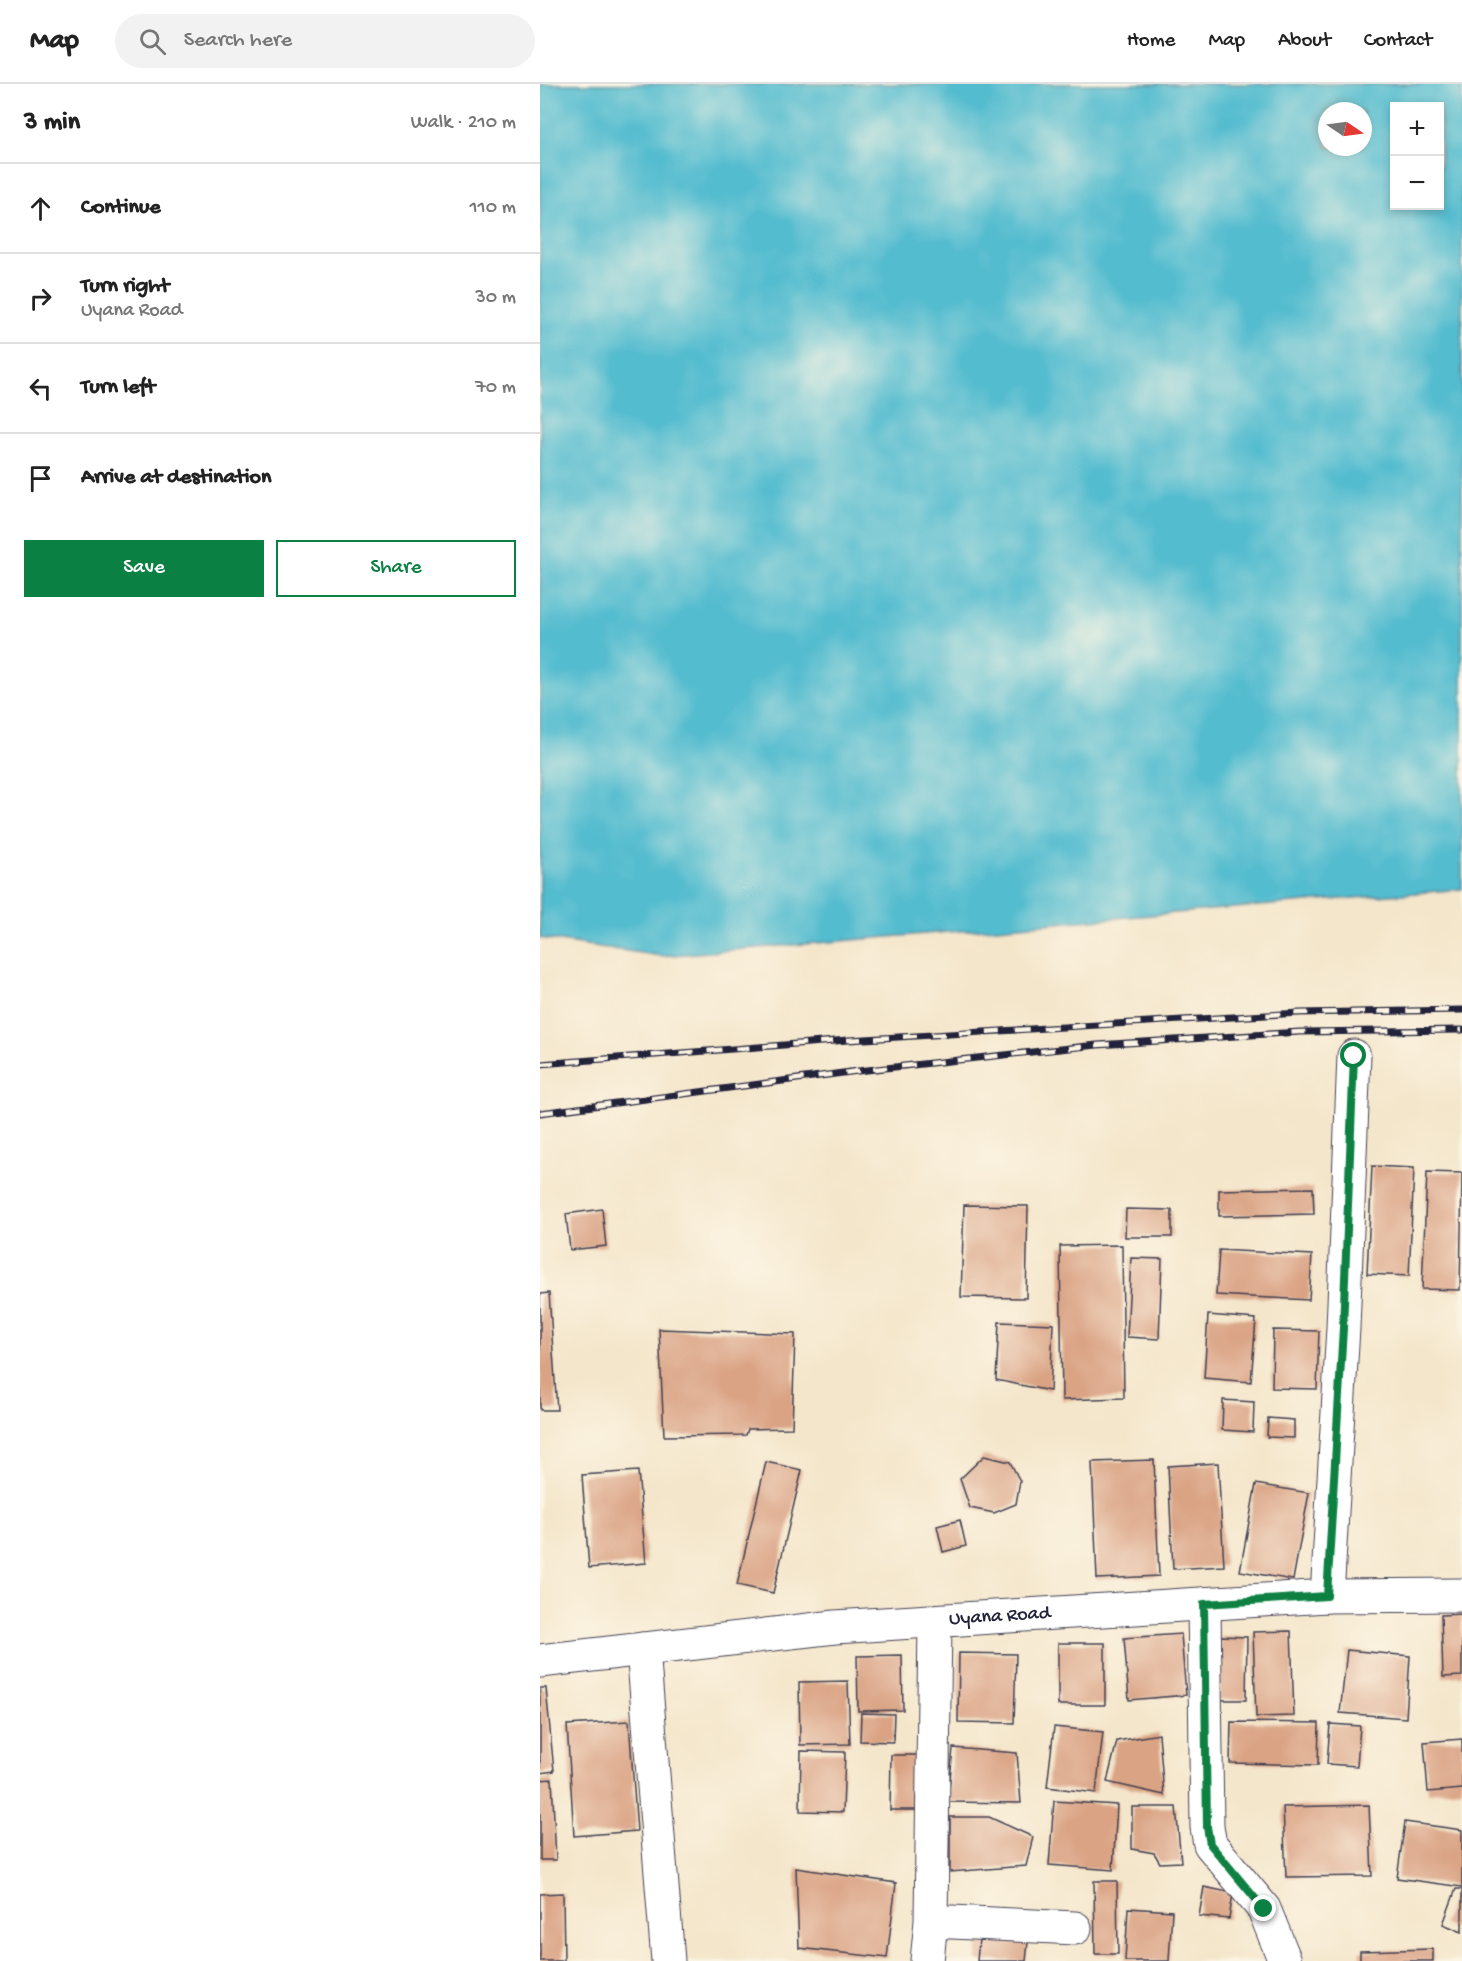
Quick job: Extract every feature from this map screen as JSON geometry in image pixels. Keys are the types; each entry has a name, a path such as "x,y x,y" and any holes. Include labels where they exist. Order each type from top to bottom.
{"street":[{"path":"1327,1596 1343,1328 1354,1056"},
{"name":"Uyana Road","path":"540,1661 835,1627 1327,1596 1462,1595"},
{"path":"1204,1604 1207,1827 1210,1844 1264,1909 1285,1961"},
{"path":"927,1961 930,1921 935,1622"},
{"path":"643,1649 668,1961"},
{"path":"930,1921 1075,1928"}],"water":[{"path":"540,84 1462,84 1462,889 661,956 540,938"}],"building":[{"path":"1372,1166 1414,1168 1409,1276 1367,1274"},
{"path":"1427,1172 1462,1173 1460,1290 1422,1289"},
{"path":"1313,1188 1314,1214 1219,1216 1219,1190"},
{"path":"964,1205 1028,1206 1026,1298 961,1297"},
{"path":"602,1209 606,1246 570,1250 566,1214"},
{"path":"1126,1209 1172,1210 1172,1237 1125,1237"},
{"path":"1122,1245 1124,1398 1062,1400 1060,1246"},
{"path":"1219,1250 1312,1255 1309,1300 1216,1295"},
{"path":"1131,1258 1162,1259 1159,1339 1127,1337"},
{"path":"549,1293 557,1410 540,1410 540,1294"},
{"path":"1208,1315 1256,1319 1251,1382 1204,1378"},
{"path":"999,1322 1053,1324 1050,1391 996,1380"},
{"path":"659,1329 795,1334 792,1428 748,1429 746,1435 664,1436"},
{"path":"1273,1330 1319,1331 1317,1389 1272,1388"},
{"path":"1223,1400 1254,1402 1253,1432 1222,1430"},
{"path":"1268,1418 1294,1420 1294,1438 1267,1437"},
{"path":"984,1456 1010,1462 1020,1481 1016,1504 994,1513 970,1508 960,1479"},
{"path":"1154,1460 1159,1576 1097,1579 1092,1462"},
{"path":"766,1462 802,1470 773,1593 737,1585"},
{"path":"1218,1463 1224,1566 1173,1569 1168,1466"},
{"path":"638,1471 646,1563 589,1568 582,1475"},
{"path":"1256,1484 1309,1493 1293,1580 1240,1571"},
{"path":"960,1520 966,1546 943,1552 937,1526"},
{"path":"1462,1614 1462,1676 1443,1677 1441,1615"},
{"path":"1291,1631 1294,1716 1256,1717 1253,1632"},
{"path":"1181,1634 1186,1695 1129,1700 1124,1638"},
{"path":"1220,1636 1247,1637 1246,1700 1219,1700"},
{"path":"1058,1643 1105,1643 1105,1705 1058,1705"},
{"path":"1347,1650 1410,1656 1406,1718 1340,1713"},
{"path":"959,1653 1016,1654 1014,1723 958,1722"},
{"path":"902,1655 903,1710 858,1711 857,1656"},
{"path":"848,1681 850,1744 800,1745 799,1682"},
{"path":"540,1688 546,1688 554,1771 540,1773"},
{"path":"861,1713 894,1714 893,1742 860,1741"},
{"path":"629,1721 637,1831 574,1836 567,1725"},
{"path":"1231,1722 1319,1723 1318,1765 1230,1763"},
{"path":"1330,1724 1360,1726 1357,1766 1327,1764"},
{"path":"1054,1727 1103,1732 1096,1793 1047,1787"},
{"path":"1159,1734 1164,1795 1107,1782 1117,1741"},
{"path":"1462,1739 1462,1789 1428,1792 1424,1742"},
{"path":"953,1748 1017,1753 1021,1803 948,1802"},
{"path":"801,1751 845,1752 843,1812 800,1811"},
{"path":"891,1755 919,1755 918,1810 890,1810"},
{"path":"552,1779 556,1860 540,1860 540,1780"},
{"path":"1054,1801 1117,1805 1113,1870 1049,1865"},
{"path":"1369,1805 1372,1876 1286,1877 1283,1807"},
{"path":"1132,1807 1176,1807 1181,1862 1160,1863 1154,1853 1132,1849"},
{"path":"950,1817 989,1817 1033,1837 1026,1866 950,1872"},
{"path":"1405,1822 1462,1830 1462,1887 1397,1878"},
{"path":"796,1868 896,1883 887,1958 799,1948"},
{"path":"1094,1881 1117,1881 1118,1954 1095,1954"},
{"path":"1204,1887 1233,1893 1229,1919 1199,1916"},
{"path":"1456,1889 1462,1889 1462,1932 1443,1924"},
{"path":"563,1893 564,1961 540,1961 540,1894"},
{"path":"1128,1908 1172,1911 1169,1961 1125,1961"},
{"path":"980,1928 1029,1933 1026,1961 977,1961"},
{"path":"1433,1949 1433,1961 1360,1961 1360,1951"}],"railway":[{"path":"540,1064 848,1040 1299,1013 1462,1010"},
{"path":"540,1113 858,1071 1097,1045 1300,1032 1462,1030"}],"route":[{"path":"1264,1909 1210,1844 1207,1827 1204,1604 1327,1596 1343,1328 1354,1056"}]}
